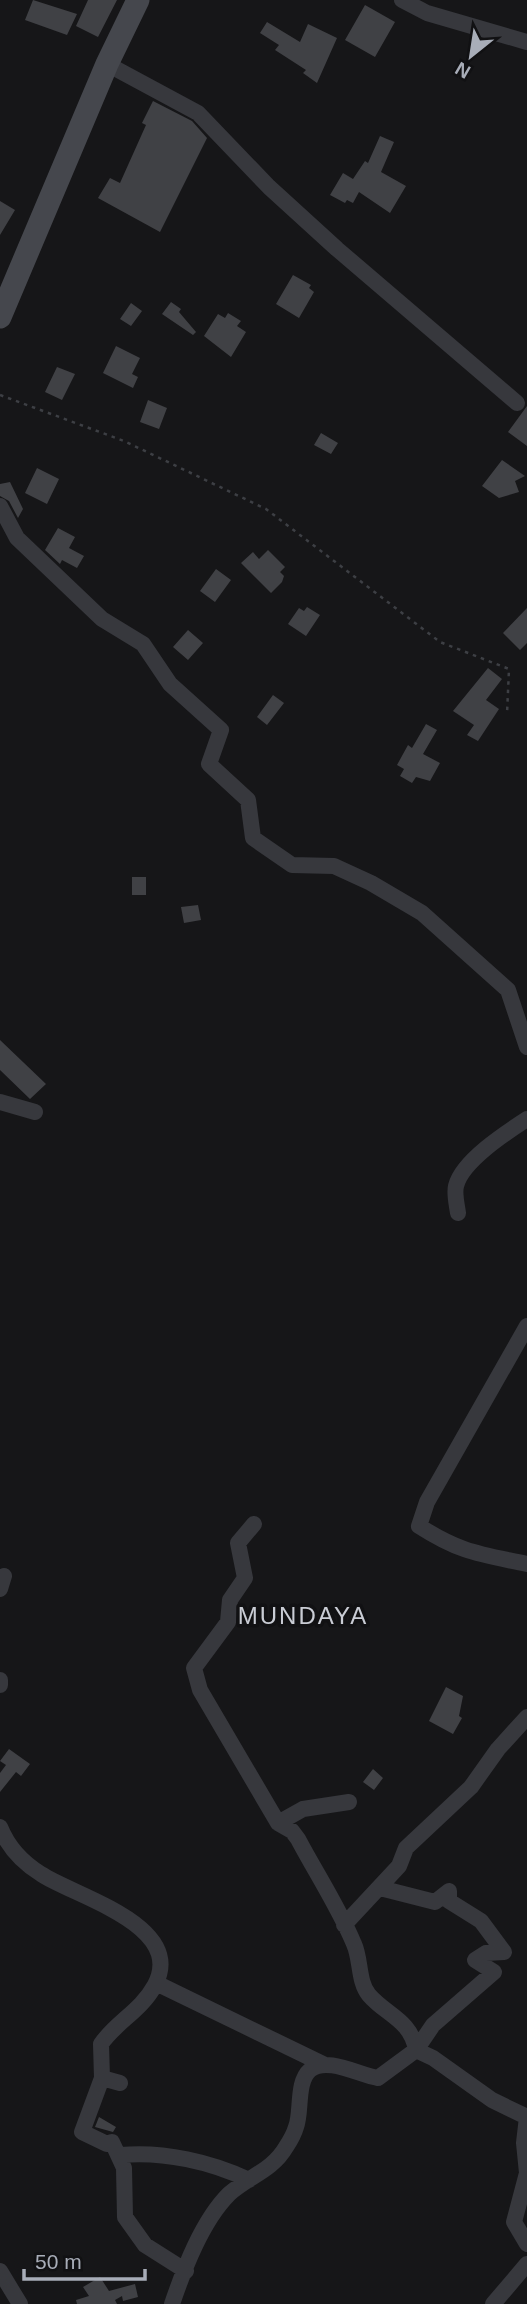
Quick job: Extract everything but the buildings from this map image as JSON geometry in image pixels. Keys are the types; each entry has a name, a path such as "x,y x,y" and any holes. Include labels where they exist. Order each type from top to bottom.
{"main road":[{"path":"0,317 107,64 138,0"}],"street":[{"path":"402,0 427,13 527,42"},
{"path":"107,64 198,113 308,222 517,403"},
{"path":"0,506 17,538 102,619 143,644 170,684 221,730 209,765 248,800 253,838 292,865 334,866 371,883 422,914 508,990 527,1047"},
{"path":"0,1102 35,1112"},
{"path":"458,1213 456,1185 466,1169 501,1134 527,1119"},
{"path":"527,1326 427,1502 419,1526 445,1543 479,1556 527,1564"},
{"path":"254,1524 238,1543 245,1578 230,1600 228,1622 194,1668 207,1705 278,1823 292,1831 298,1839 359,1959 364,1989 376,2003 393,2012 408,2028 416,2050 505,2107 527,2117 527,2173 514,2222 527,2244"},
{"path":"344,1925 399,1866 406,1848 471,1787 498,1749 527,1717"},
{"path":"278,1823 303,1809 349,1802"},
{"path":"0,1826 16,1854 41,1874 105,1906 140,1928 160,1957 156,1983 137,2011 102,2044 102,2078 82,2132 107,2144 112,2143 121,2155 125,2217 145,2245 186,2271"},
{"path":"156,1983 325,2065 378,2078 416,2050 433,2025 494,1972 475,1960 486,1953 504,1952 481,1921 449,1901 449,1891 435,1902 380,1888"},
{"path":"172,2304 205,2230 220,2206 229,2194 275,2164 297,2126 306,2077 311,2070 325,2065"},
{"path":"102,2078 120,2083"},
{"path":"121,2155 147,2154 211,2165 249,2180"},
{"path":"493,2304 527,2264"},
{"path":"0,2271 20,2304"}],"path":[{"path":"0,395 124,441 266,509 440,642 509,669 507,714"}],"district":[{"name":"MUNDAYA","path":"303,1616"}]}
